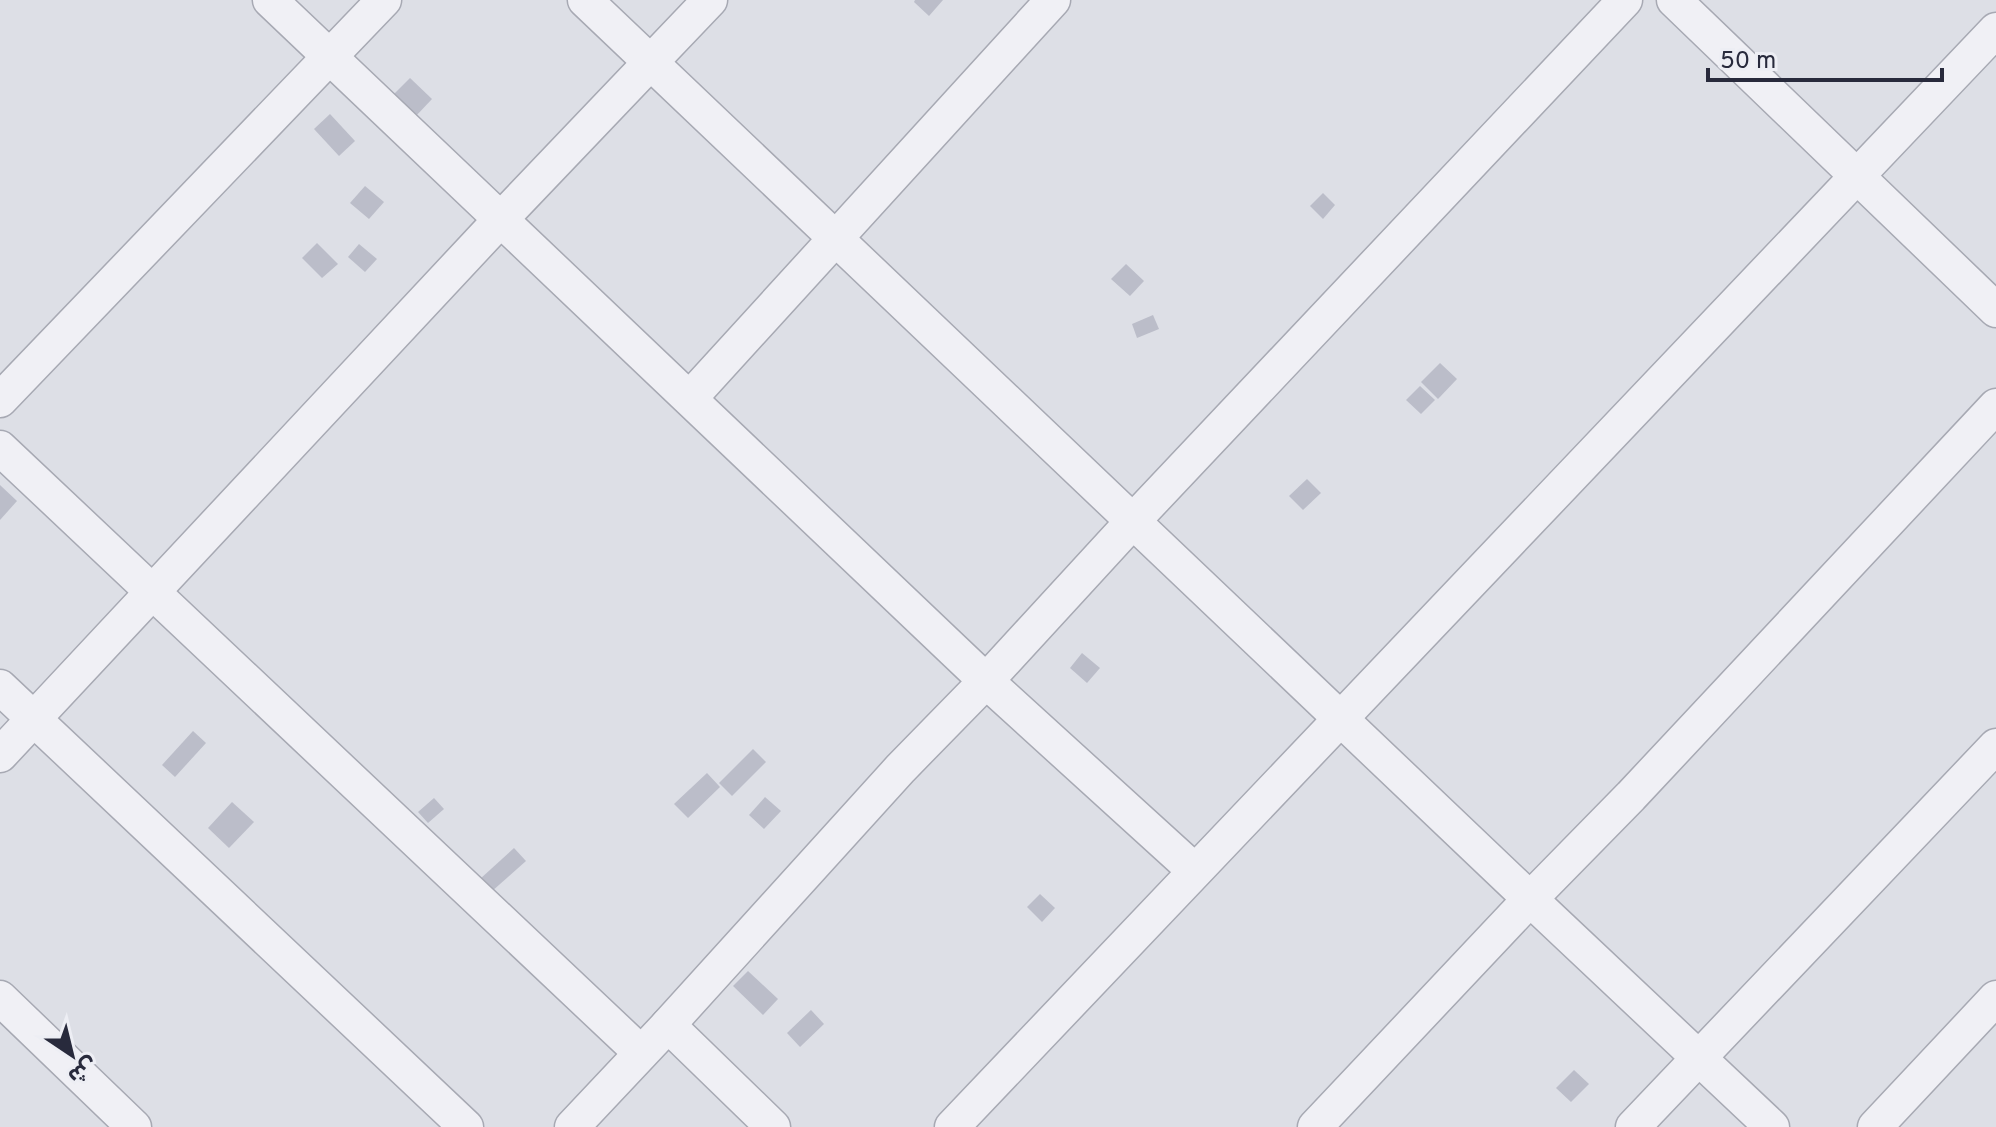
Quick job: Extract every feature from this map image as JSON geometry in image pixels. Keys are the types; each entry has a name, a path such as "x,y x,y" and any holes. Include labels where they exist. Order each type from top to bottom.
{"street":[{"path":"270,0 986,681 1195,871"},
{"path":"0,400 384,0"},
{"path":"585,0 1772,1127"},
{"path":"0,755 710,0"},
{"path":"690,398 1053,0"},
{"path":"572,1127 900,769 1625,0"},
{"path":"1674,0 1996,310"},
{"path":"952,1127 1996,30"},
{"path":"1315,1127 1996,406"},
{"path":"0,448 641,1053"},
{"path":"0,687 466,1127"},
{"path":"1633,1127 1996,746"},
{"path":"0,998 134,1127"},
{"path":"1875,1127 1996,998"},
{"path":"668,1025 773,1127"}],"building":[{"path":"915,0 943,0 929,16"},
{"path":"410,78 432,99 415,117 392,96"},
{"path":"330,114 355,141 339,156 314,129"},
{"path":"365,186 384,202 369,219 350,203"},
{"path":"1323,193 1335,205 1323,219 1310,206"},
{"path":"317,243 338,264 322,278 302,258"},
{"path":"359,244 377,259 365,272 348,257"},
{"path":"1126,264 1144,281 1130,296 1111,279"},
{"path":"1153,315 1159,329 1137,338 1132,324"},
{"path":"1440,363 1457,379 1438,399 1421,382"},
{"path":"1420,386 1435,400 1421,414 1406,400"},
{"path":"1307,479 1321,493 1303,510 1289,496"},
{"path":"0,485 17,501 0,520"},
{"path":"1082,653 1100,668 1087,683 1070,668"},
{"path":"193,731 206,743 175,777 162,765"},
{"path":"753,749 766,762 732,796 719,783"},
{"path":"707,773 720,787 688,818 674,804"},
{"path":"765,797 781,811 764,829 749,815"},
{"path":"434,798 444,809 428,823 418,812"},
{"path":"232,802 254,822 229,848 208,828"},
{"path":"514,848 526,861 491,892 480,879"},
{"path":"1040,894 1055,908 1042,922 1027,907"},
{"path":"748,971 778,999 763,1015 733,986"},
{"path":"811,1010 824,1024 800,1047 787,1033"},
{"path":"1574,1070 1589,1084 1571,1102 1556,1088"}]}
